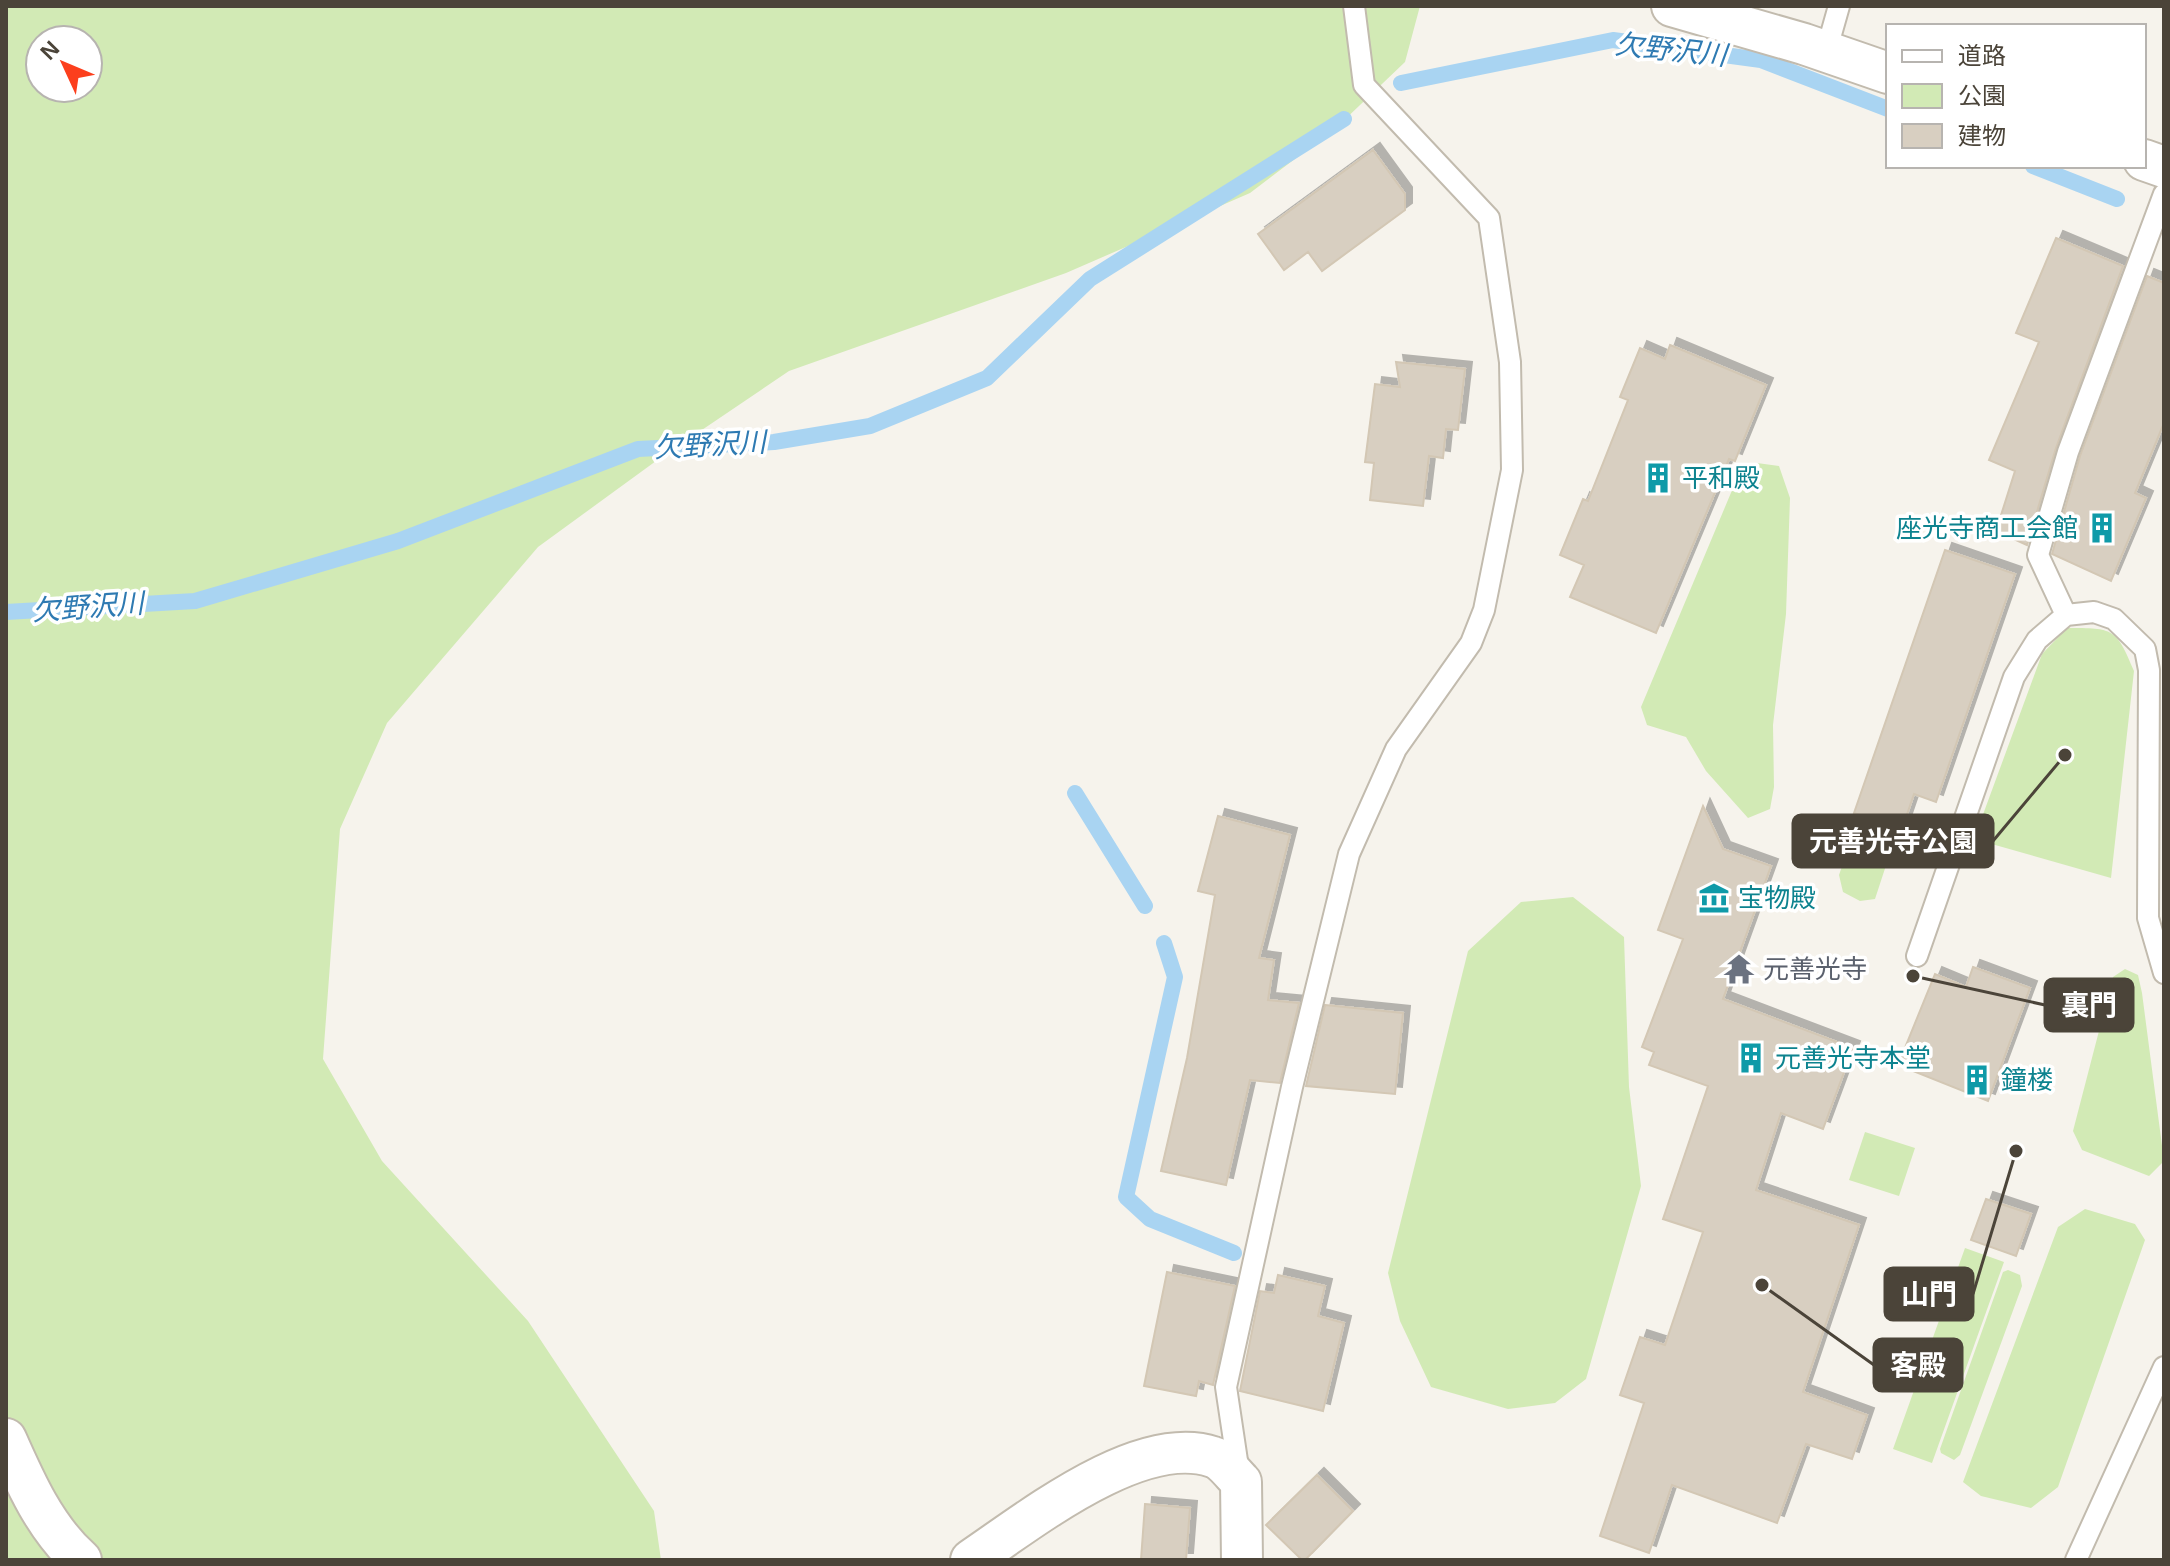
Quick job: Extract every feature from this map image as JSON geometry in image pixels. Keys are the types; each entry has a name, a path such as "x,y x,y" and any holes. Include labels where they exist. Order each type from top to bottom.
{"street":[{"path":"1672,6 1886,72"},
{"path":"6,1439 28,1488 64,1545 81,1560"},
{"path":"971,1560 1090,1480 1143,1459 1184,1453 1216,1457 1241,1482 1242,1560"}],"lane":[{"path":"1241,1482 1226,1387 1292,1087 1349,854 1396,749 1471,643 1484,610 1512,470 1510,362 1489,218 1364,85 1354,6"},
{"path":"1826,52 1839,6"},
{"path":"2066,615 2038,555 2068,452 2164,194"},
{"path":"1917,956 2014,677 2037,640 2066,615 2094,612 2114,619 2145,649 2149,670 2148,918 2164,973"},
{"path":"2076,1560 2164,1367"}],"green space":[{"path":"6,6 1420,6 1405,62 1337,127 1250,193 1066,273 789,371 656,461 538,547 387,723 340,829 323,1059 382,1161 528,1321 654,1511 661,1560 6,1560"},
{"path":"1757,463 1779,466 1790,498 1786,614 1773,725 1774,787 1770,809 1748,818 1706,771 1686,737 1647,725 1641,707 1733,488"},
{"path":"2067,628 2111,633 2123,646 2134,671 2111,878 1974,839 2042,654"},
{"path":"1856,826 1895,838 1875,899 1860,901 1843,892 1839,875"},
{"path":"1573,897 1624,937 1629,1087 1641,1186 1586,1379 1555,1403 1508,1409 1431,1387 1400,1321 1388,1273 1468,951 1521,902"},
{"path":"2125,969 2138,975 2142,993 2164,1161 2149,1176 2082,1150 2073,1131 2113,977"},
{"path":"1865,1132 1915,1148 1899,1196 1849,1180"},
{"path":"2085,1209 2135,1224 2145,1240 2058,1487 2031,1508 1981,1496 1963,1482 2058,1227"},
{"path":"1965,1248 2004,1262 1932,1463 1893,1449"},
{"path":"2008,1270 2020,1275 2022,1286 1960,1455 1954,1460 1941,1453 1940,1449 2003,1272"}],"building":[{"path":"1373,150 1405,194 1405,210 1322,271 1308,252 1284,270 1258,234"},
{"path":"2056,238 2123,266 2056,448 2027,545 1996,531 2015,471 1989,460 2039,342 2016,333"},
{"path":"2147,276 2164,283 2164,423 2135,493 2146,498 2111,581 2052,554 2080,456"},
{"name":"平和殿","path":"1670,345 1766,385 1735,461 1729,459 1656,633 1570,597 1584,565 1560,555 1583,499 1588,501 1628,400 1620,397 1640,348 1665,359"},
{"path":"1396,362 1465,369 1458,430 1446,429 1443,458 1429,456 1423,506 1370,500 1374,463 1365,462 1375,384 1400,387"},
{"path":"1945,550 2015,574 1936,802 1914,794 1902,829 1854,813"},
{"path":"1703,806 1723,849 1771,866 1723,999 1853,1048 1823,1129 1781,1113 1756,1190 1859,1225 1803,1392 1867,1415 1852,1459 1806,1444 1777,1523 1672,1485 1649,1553 1600,1536 1644,1403 1620,1395 1640,1337 1665,1345 1703,1232 1663,1219 1708,1086 1649,1065 1654,1052 1642,1047 1683,939 1658,930"},
{"path":"1218,816 1290,835 1259,958 1274,960 1268,1000 1299,1003 1280,1083 1250,1080 1226,1185 1161,1171 1187,1058 1215,895 1198,891"},
{"path":"1973,967 2030,988 1988,1101 1898,1065 1935,974 1966,987"},
{"path":"1325,1005 1403,1013 1395,1094 1306,1086"},
{"path":"1986,1199 2031,1214 2016,1256 1971,1240"},
{"path":"1167,1272 1235,1286 1213,1385 1199,1381 1196,1396 1144,1386"},
{"path":"1278,1275 1325,1286 1318,1316 1344,1323 1323,1411 1240,1391 1260,1291 1274,1293"},
{"path":"1317,1475 1353,1511 1302,1560 1266,1525"},
{"path":"1145,1504 1190,1508 1186,1560 1141,1560"}],"waterway":[{"name":"欠野沢川","path":"1401,83 1613,40 1761,60 1886,108"},
{"name":"欠野沢川","path":"6,612 195,601 398,541 638,449 774,442 870,426 987,378 1090,279 1344,119"},
{"name":"欠野沢川","path":"2038,168 2117,199"},
{"path":"1075,793 1145,906"},
{"path":"1164,943 1175,977 1126,1197 1150,1219 1234,1253"}],"place":[{"name":"平和殿","path":"1658,478"},
{"name":"座光寺商工会館","path":"2102,528"},
{"name":"元善光寺公園","path":"2065,755"},
{"name":"宝物殿","path":"1714,898"},
{"name":"元善光寺","path":"1739,969"},
{"name":"裏門","path":"1913,976"},
{"name":"元善光寺本堂","path":"1751,1058"},
{"name":"鐘楼","path":"1977,1080"},
{"name":"山門","path":"2016,1151"},
{"name":"客殿","path":"1762,1285"}]}
